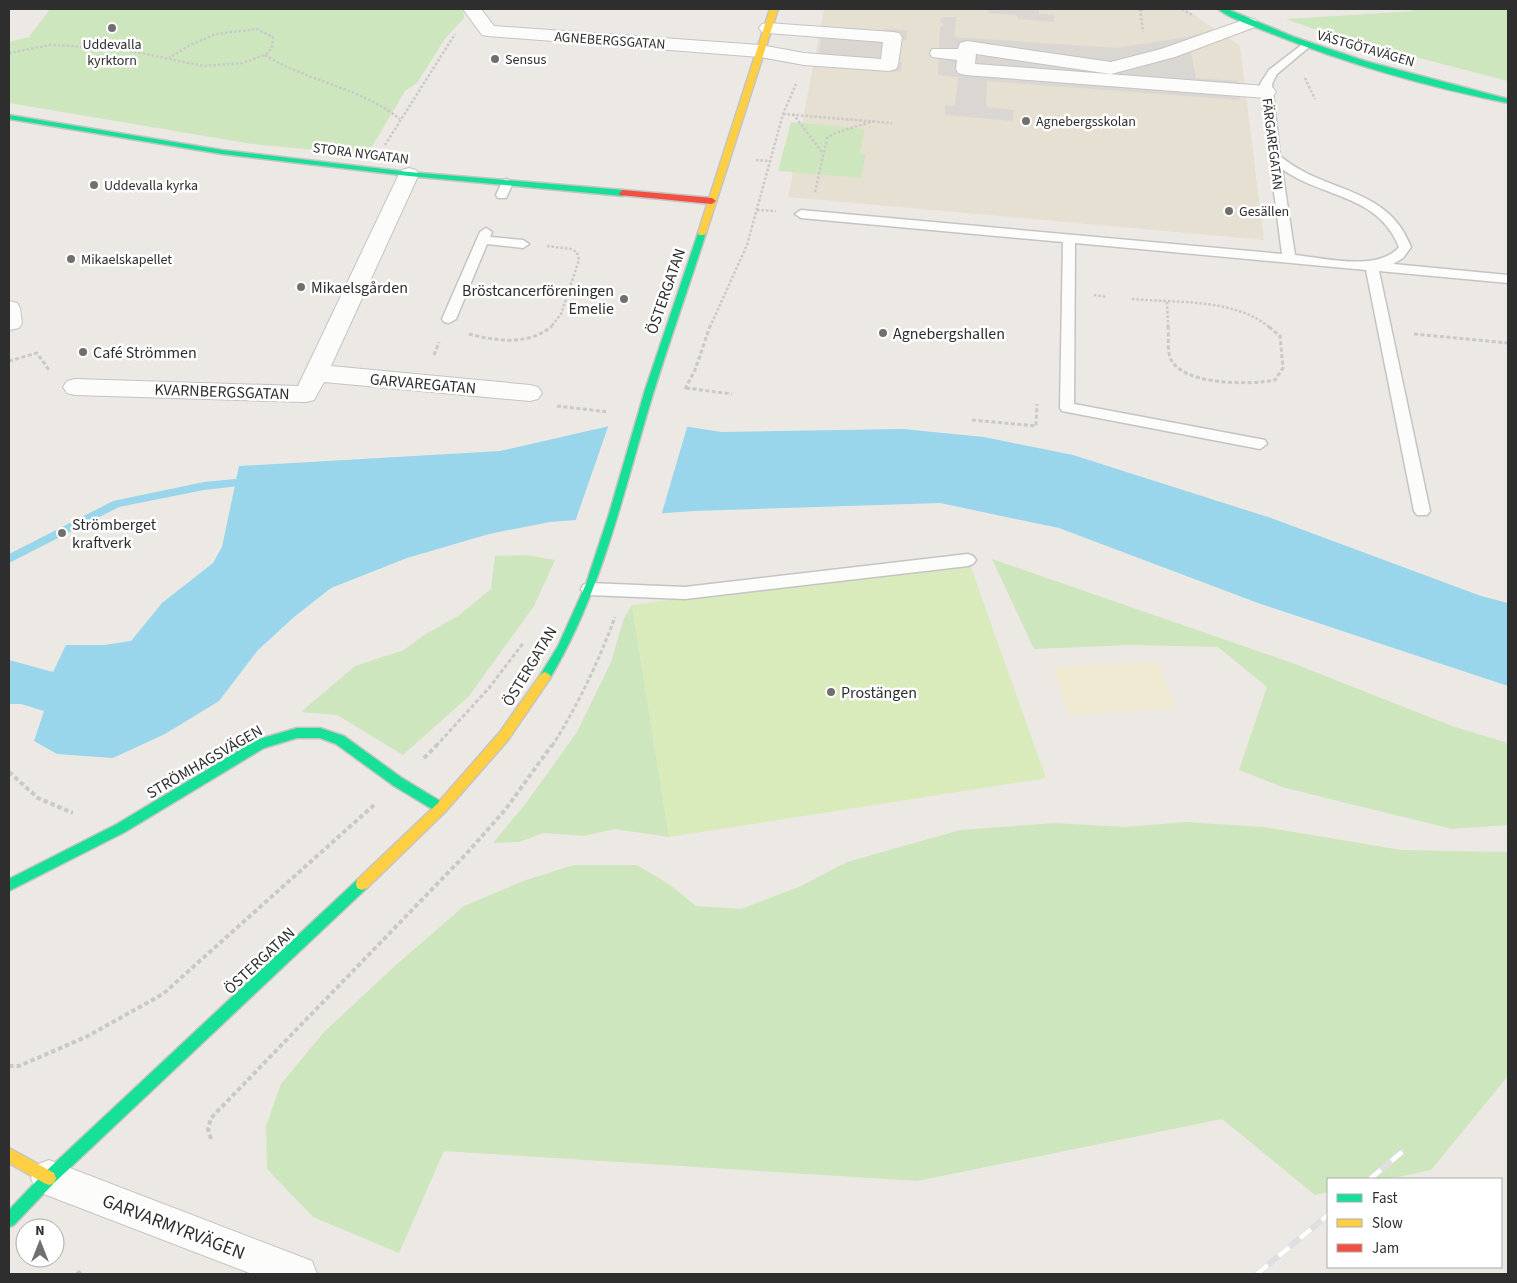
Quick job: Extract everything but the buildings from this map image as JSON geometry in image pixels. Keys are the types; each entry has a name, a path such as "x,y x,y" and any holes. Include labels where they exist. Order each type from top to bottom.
{"street":[{"name":"AGNEBERGSGATAN","path":"472,9 488,31 760,52 804,59 889,65 893,50 893,37 839,31 768,28"},
{"name":"ÖSTERGATAN","path":"9,1220 50,1178 321,924 441,808 504,736 549,671 589,589 660,354 681,301 774,9"},
{"name":"VÄSTGÖTAVÄGEN","path":"1222,9 1249,23 1304,46 1508,101"},
{"path":"1110,74 1249,23"},
{"path":"1149,43 1168,53"},
{"path":"939,53 966,55 965,69 1110,74 1266,92"},
{"name":"STORA NYGATAN","path":"9,117 222,152 409,174 712,201"},
{"name":"KVARNBERGSGATAN","path":"75,387 306,394 409,174"},
{"name":"GARVAREGATAN","path":"316,373 530,393"},
{"name":"STRÖMHAGSVÄGEN","path":"9,885 121,828 260,744 283,735 302,732 322,733 339,740 399,782 441,808"},
{"path":"9,1155 50,1178"},
{"name":"GARVARMYRVÄGEN","path":"50,1178 299,1274"}],"lane":[{"name":"FÄRGAREGATAN","path":"1289,258 1274,157 1266,84 1273,72 1304,46"},
{"path":"1274,157 1286,168 1305,178 1361,200 1376,209 1397,228 1405,247 1399,255 1389,262 1372,266"},
{"path":"502,194 507,183"},
{"path":"806,214 1508,279"},
{"path":"449,319 485,236 523,244"},
{"path":"1069,238 1067,408 1260,444"},
{"path":"1372,266 1422,511"},
{"path":"589,589 685,593 968,560"}],"path":[{"path":"1146,9 1140,9 1143,36 1149,43"},
{"path":"9,53 50,45 136,52 204,66 242,63 265,55 272,48 273,37 257,29 216,34 190,45 169,58"},
{"path":"380,152 438,64 454,36"},
{"path":"265,55 274,61 313,78 368,97 391,110 400,119"},
{"path":"682,395 695,370 715,313 747,245 783,114 804,59"},
{"path":"1305,74 1306,82 1315,98"},
{"path":"783,114 892,123"},
{"path":"793,114 823,152"},
{"path":"806,214 825,141 830,135 874,122"},
{"path":"751,160 771,161"},
{"path":"449,319 460,330 468,334 514,340 528,338 552,326 560,316 580,262 580,257 571,249 523,244"},
{"path":"1132,299 1168,302 1244,312 1271,327 1280,336 1283,368 1276,380 1256,384 1197,378 1178,370 1170,357 1168,302"},
{"path":"1386,331 1508,343"},
{"path":"9,361 38,353 51,372 48,379 75,387"},
{"path":"686,388 732,394"},
{"path":"972,420 1036,426 1037,398"},
{"path":"581,409 616,413"},
{"path":"9,1066 18,1066 86,1037 163,994 399,782 455,728 502,674 528,636"},
{"path":"9,772 25,791 58,809 121,828"},
{"path":"211,1118 208,1129 211,1139"}],"shaded area":[{"name":"Agnebergsskolan","path":"824,9 1185,9 1240,46 1264,240 788,197"},
{"path":"988,9 1039,9 1039,14 1054,15 1054,22 1018,19 1017,15 988,13"},
{"path":"941,17 956,17 954,37 1116,48 1187,37 1213,30 1221,33 1190,48 1196,78 1238,81 1240,100 987,81 986,107 1014,110 1013,121 945,115 945,105 955,106 958,77 938,75 940,27 943,26 943,23 940,23"},
{"path":"823,28 880,31 886,29 907,30 907,40 898,39 895,62 902,62 901,72 816,66"}],"green space":[{"path":"50,9 463,9 464,18 444,40 417,83 405,91 367,155 252,144 9,103 9,42 29,37"},
{"path":"1411,9 1508,9 1508,81 1330,35 1286,19 1413,11"},
{"path":"791,122 865,129 860,153 866,154 861,178 778,171"},
{"path":"526,555 555,560 534,606 469,696 403,755 337,715 301,712 355,666 404,650 424,635 458,616 491,589 495,556"},
{"name":"Prostängen","path":"968,559 1046,778 669,837 632,605"},
{"path":"992,559 1295,664 1452,726 1508,743 1508,825 1452,829 1282,787 1239,770 1267,687 1218,647 1130,645 1034,649"},
{"path":"632,605 669,837 614,829 584,836 544,833 519,842 493,843 526,803 577,732 611,662 624,618"},
{"path":"1186,822 1264,827 1401,850 1508,852 1508,1076 1431,1170 1394,1178 1327,1178 1327,1192 1315,1195 1222,1119 917,1181 444,1151 399,1253 313,1217 267,1169 266,1126 281,1084 324,1032 396,965 464,906 526,880 574,865 637,865 670,885 696,906 741,909 801,886 847,862 960,830 1055,823 1126,827"}],"sand":[{"path":"1158,662 1175,708 1068,715 1053,667"}],"water":[{"path":"640,419 721,432 903,429 984,437 1073,455 1271,518 1481,596 1508,603 1508,686 1258,603 1059,528 940,503 693,511 550,522 489,534 407,558 331,588 294,617 258,650 219,701 165,734 113,758 57,754 34,741 44,711 21,704 9,704 9,660 53,672 66,645 104,645 131,641 162,603 213,563 222,547 239,466 500,451"}],"pier":[{"path":"639,417 688,424 661,516 575,522 609,424"}],"waterway":[{"path":"9,559 117,504 204,486 235,483"}],"railway":[{"path":"1371,1178 1402,1152"},
{"path":"1257,1274 1327,1216"}],"traffic: fast":[{"path":"1222,9 1291,39 1362,63 1508,101"},
{"path":"9,117 222,152 409,174 623,193"},
{"path":"545,677 562,649 591,584 614,514 650,390 702,233"},
{"path":"9,885 121,828 260,744 297,733 320,733 340,740 398,782 441,808"},
{"path":"9,1220 49,1178 362,884"}],"traffic: slow":[{"path":"702,233 774,9"},
{"path":"362,884 441,808 504,736 545,677"},
{"path":"9,1155 49,1178"}],"traffic: jam":[{"path":"623,193 712,201"}],"place":[{"name":"Uddevalla kyrktorn","path":"112,28"},
{"name":"Sensus","path":"495,59"},
{"name":"Agnebergsskolan","path":"1026,121"},
{"name":"Uddevalla kyrka","path":"94,185"},
{"name":"Gesällen","path":"1229,211"},
{"name":"Mikaelskapellet","path":"71,259"},
{"name":"Mikaelsgården","path":"301,287"},
{"name":"Bröstcancerföreningen Emelie","path":"624,299"},
{"name":"Agnebergshallen","path":"883,333"},
{"name":"Café Strömmen","path":"83,352"},
{"name":"Strömberget kraftverk","path":"62,533"},
{"name":"Prostängen","path":"831,692"}]}
